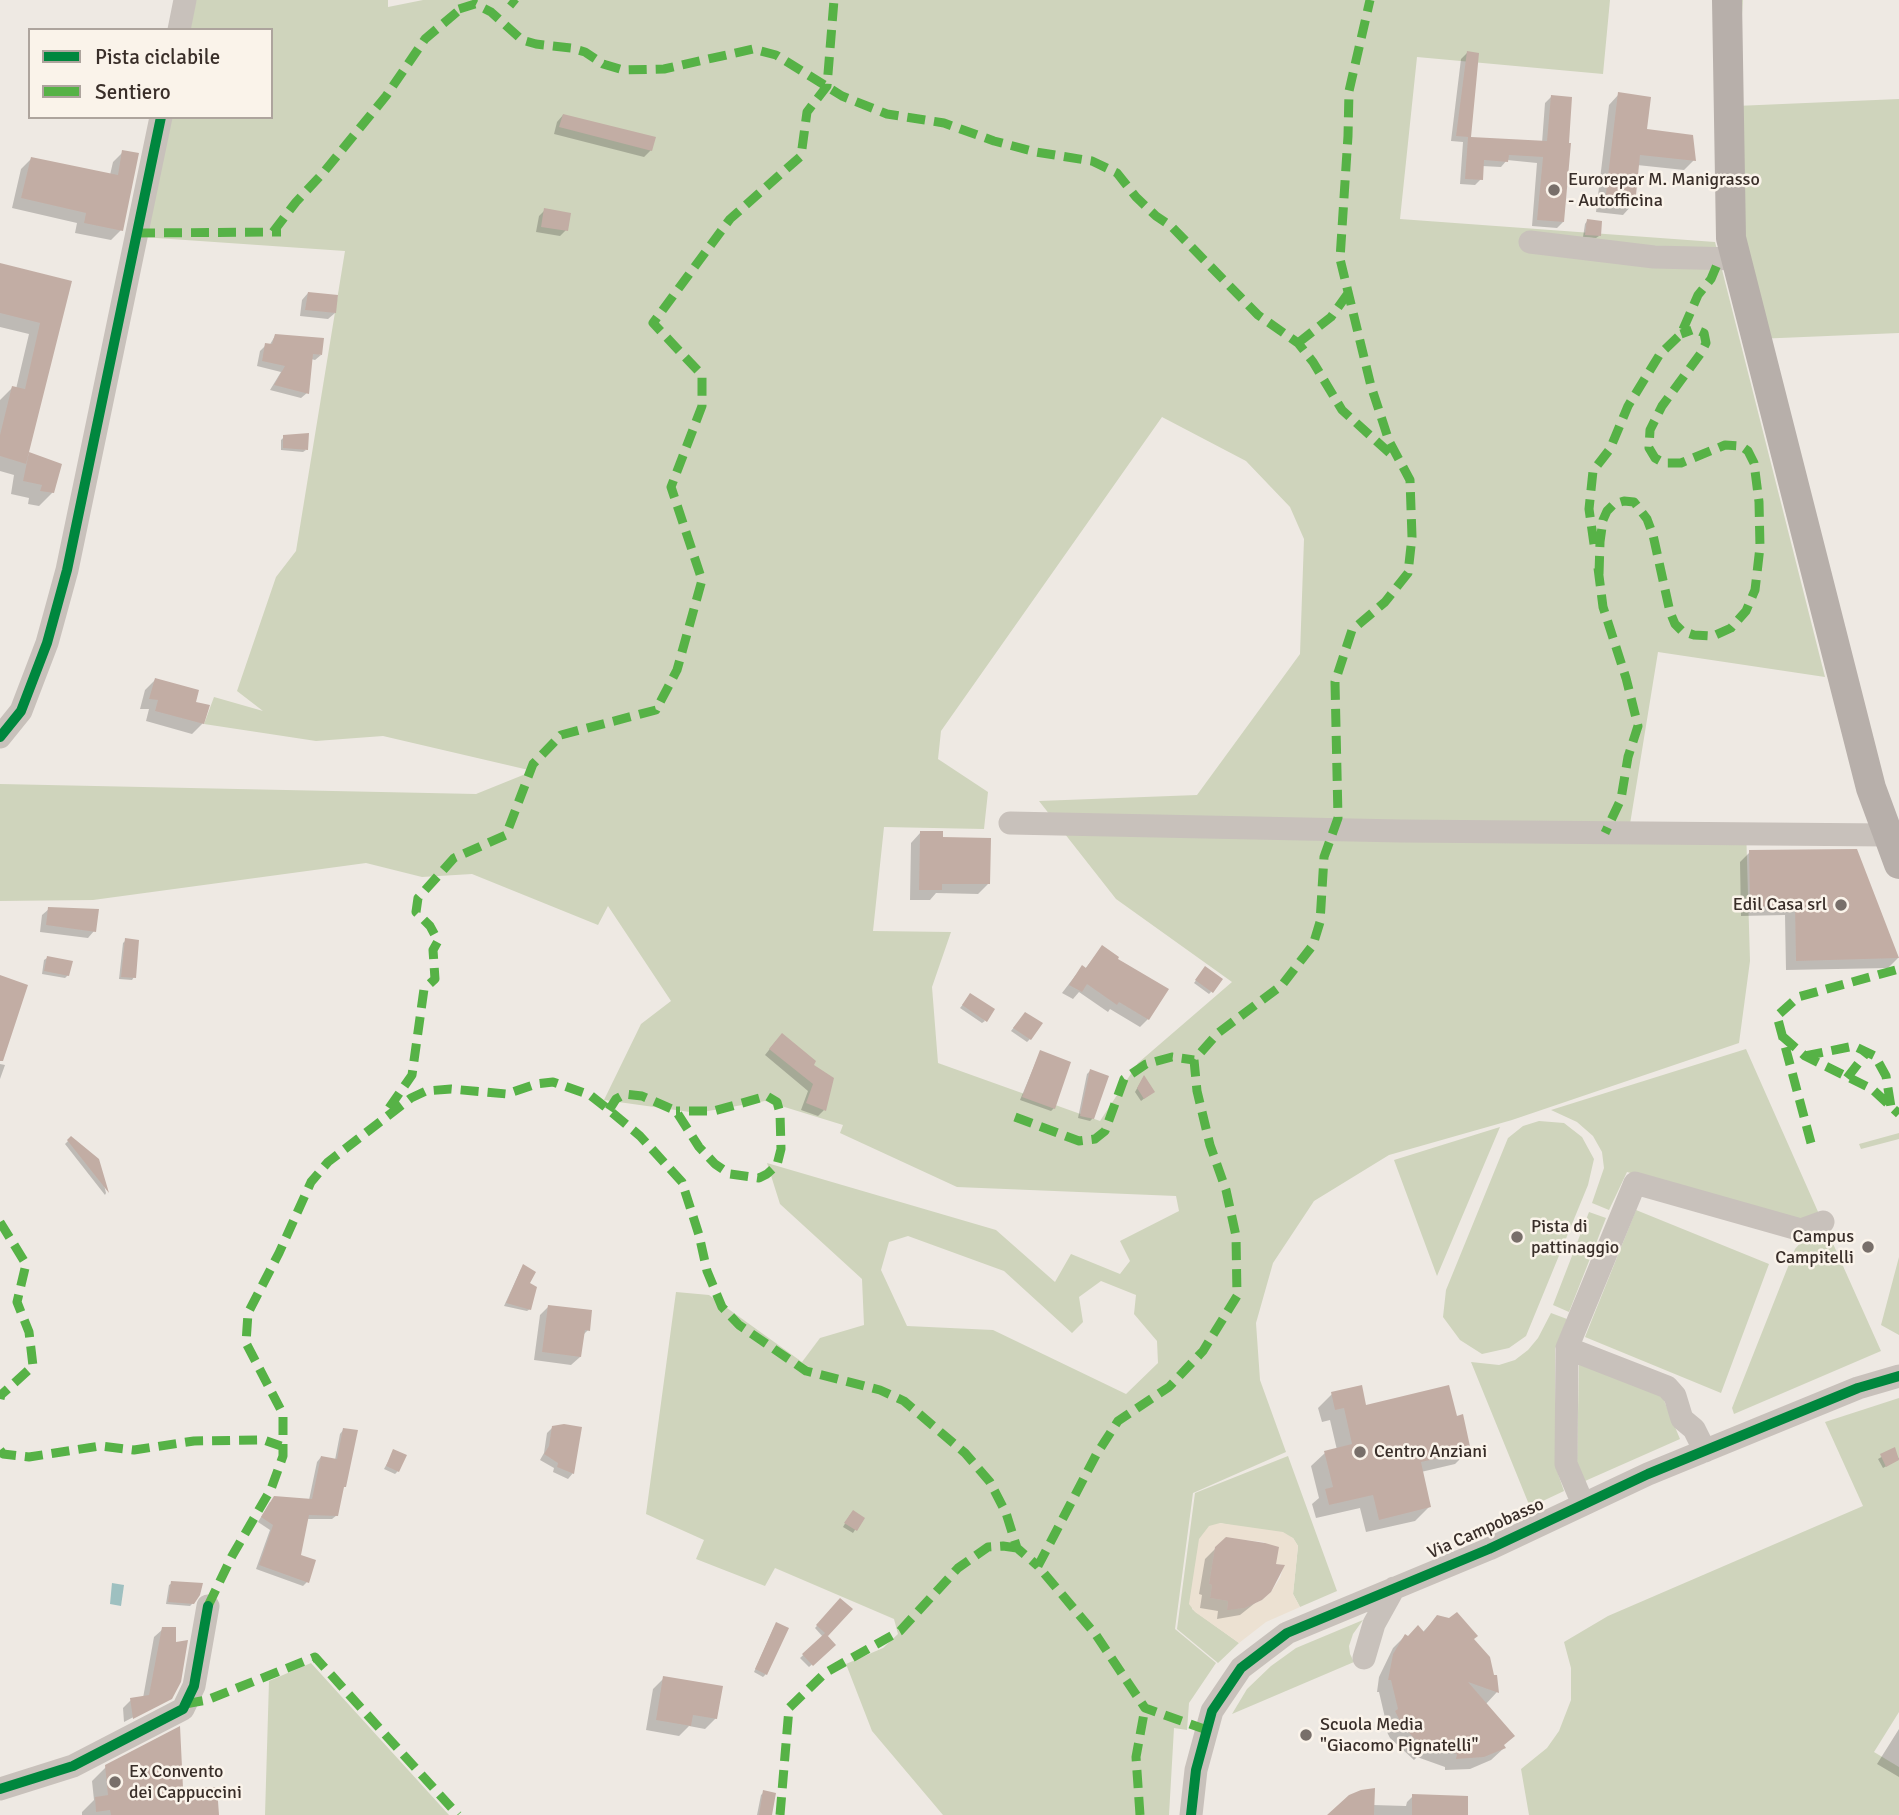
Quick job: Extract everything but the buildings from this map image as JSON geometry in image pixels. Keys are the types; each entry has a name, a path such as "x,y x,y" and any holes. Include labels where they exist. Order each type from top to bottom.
{"main road":[{"path":"1727,0 1731,239 1871,788 1899,864"}],"street":[{"path":"179,28 185,0"},
{"path":"0,737 21,711 47,643 67,570 161,119"},
{"path":"1530,242 1654,257 1737,259"},
{"path":"1010,823 1401,831 1888,835"},
{"path":"1579,1495 1566,1464 1567,1348 1635,1183 1801,1230 1823,1222"},
{"path":"1567,1348 1667,1387 1675,1396 1682,1419 1700,1441"},
{"name":"Via Campobasso","path":"1192,1815 1196,1770 1212,1711 1241,1668 1287,1633 1489,1549 1579,1495 1700,1441 1899,1376"},
{"path":"1364,1658 1374,1624 1394,1588"},
{"path":"0,1789 73,1766 183,1709 194,1686 208,1606"}],"green space":[{"path":"190,0 388,0 388,7 423,0 1610,0 1603,74 1417,57 1400,219 1715,242 1825,677 1658,652 1630,824 1746,827 1750,961 1739,1043 1512,1120 1389,1155 1314,1201 1273,1263 1256,1323 1260,1380 1286,1452 1193,1493 1175,1629 1216,1663 1189,1703 1187,1730 1174,1728 1169,1815 943,1815 872,1731 846,1664 883,1648 898,1634 894,1619 775,1568 765,1586 696,1559 704,1540 646,1514 676,1292 709,1295 802,1362 820,1338 864,1325 862,1279 780,1204 767,1163 996,1230 1055,1282 1071,1254 1120,1274 1130,1261 1120,1241 1179,1211 1176,1196 957,1187 840,1133 843,1125 765,1101 697,1113 604,1100 641,1024 671,1001 608,906 598,925 472,874 422,877 366,863 93,900 0,901 0,784 476,794 533,771 383,736 316,741 204,724 214,697 263,711 237,691 276,577 296,551 345,251 142,237 167,119 273,119 273,28 184,28","holes":["1162,417 1246,461 1290,507 1304,539 1300,654 1197,795 1039,801 1116,899 1232,982 1138,1063 1100,1121 938,1063 932,987 951,932 873,931 884,827 984,829 988,792 938,759 941,731","908,1236 1004,1271 1072,1333 1083,1322 1079,1297 1101,1281 1136,1295 1134,1314 1157,1341 1158,1363 1126,1394 993,1330 907,1326 881,1270 889,1242"]},
{"path":"1716,0 1743,0 1736,106 1899,99 1899,333 1756,339"},
{"path":"1746,1049 1819,1214 1801,1220 1627,1172 1609,1210 1592,1203 1604,1168 1602,1152 1593,1136 1577,1122 1551,1110"},
{"name":"Pista di pattinaggio","path":"1539,1121 1564,1123 1582,1137 1594,1159 1588,1185 1526,1336 1509,1348 1482,1354 1460,1340 1443,1317 1446,1290 1508,1138 1523,1126"},
{"path":"1500,1127 1437,1276 1394,1160"},
{"path":"1899,1133 1899,1139 1861,1149 1859,1144"},
{"path":"1636,1210 1769,1264 1721,1393 1585,1337"},
{"path":"1589,1212 1606,1218 1569,1312 1553,1305"},
{"path":"1826,1228 1881,1351 1734,1414 1732,1408 1795,1249 1803,1240"},
{"path":"1899,1257 1899,1335 1881,1325"},
{"path":"1551,1313 1567,1319 1555,1349 1555,1465 1564,1491 1530,1507 1471,1362 1499,1365 1515,1360 1538,1338"},
{"path":"1579,1363 1663,1398 1680,1439 1585,1481 1577,1464"},
{"path":"1899,1398 1899,1712 1874,1752 1899,1767 1899,1815 1529,1815 1521,1769 1547,1748 1559,1731 1571,1700 1571,1668 1564,1642 1608,1616 1863,1506 1825,1422"},
{"path":"1288,1456 1337,1591 1300,1607 1293,1594 1298,1546 1293,1538 1220,1523 1192,1609 1239,1643 1218,1663 1177,1629 1195,1493"},
{"path":"1363,1620 1353,1634 1349,1646 1354,1662 1232,1714 1247,1689 1271,1666 1296,1648"},
{"path":"311,1663 449,1815 265,1815 269,1681"}],"shaded area":[{"path":"1220,1523 1283,1532 1293,1538 1298,1546 1293,1594 1300,1607 1266,1622 1239,1643 1195,1612 1189,1604 1199,1539 1209,1526","holes":["1226,1538 1264,1542 1276,1564 1284,1565 1271,1592 1245,1608 1227,1609 1228,1601 1210,1598 1212,1585 1209,1584 1215,1547"]}],"water":[{"path":"112,1583 124,1585 121,1606 110,1604"}],"marked path":[{"path":"510,0 516,5"},
{"path":"389,1108 412,1075 424,989 435,979 433,950 438,941 430,926 416,912 418,898 454,858 506,835 533,764 561,735 656,710 677,670 702,580 671,487 702,406 702,375 653,323 730,219 801,156 807,112 827,86 834,0"},
{"path":"1207,1730 1145,1708 1096,1635 1038,1566 1096,1455 1118,1421 1169,1387 1203,1351 1237,1296 1236,1236 1226,1190 1210,1145 1197,1091 1194,1060 1218,1033 1282,985 1313,945 1320,922 1324,857 1338,818 1335,682 1352,630 1385,602 1408,573 1412,537 1410,480 1389,441 1371,386 1340,259 1349,91 1370,0"},
{"path":"459,9 475,4 491,12 522,40 585,52 603,64 623,70 664,69 753,49 776,55 842,96 887,114 944,123 994,141 1036,152 1092,161 1117,173 1136,197 1171,226 1258,315 1298,343 1313,362 1342,410 1394,457"},
{"path":"273,232 386,96 425,39 464,6"},
{"path":"137,233 281,232"},
{"path":"1594,544 1589,509 1593,471 1610,449 1628,406 1660,354 1681,334 1698,295 1711,279 1719,260"},
{"path":"1298,343 1331,317 1349,292"},
{"path":"1599,574 1600,542 1607,511 1614,504 1634,502 1647,519 1653,535 1670,612 1675,624 1682,631 1713,636 1731,628 1746,611 1755,590 1760,547 1759,502 1754,463 1748,451 1741,446 1725,445 1681,463 1664,463 1655,458 1649,448 1650,430 1662,406 1706,343 1704,333 1695,329 1681,334"},
{"path":"1598,568 1603,607 1638,726 1628,757 1621,799 1605,833"},
{"path":"1811,1143 1777,1016 1798,997 1899,969"},
{"path":"1782,1036 1805,1056 1872,1089 1899,1114"},
{"path":"1805,1056 1854,1046 1875,1056 1886,1076 1891,1107"},
{"path":"1847,1078 1867,1052"},
{"path":"1015,1117 1079,1141 1095,1139 1105,1131 1124,1079 1146,1064 1172,1057 1194,1060"},
{"path":"208,1606 232,1556 271,1489 283,1456 283,1414 246,1343 248,1313 311,1182 328,1162 411,1098 426,1091 451,1089 507,1094 536,1084 553,1082 590,1095 640,1136 682,1182 707,1271 722,1307 739,1325 806,1371 880,1390 904,1401 965,1453 990,1482 1006,1513 1017,1548 1038,1566"},
{"path":"609,1110 616,1099 625,1094 642,1096 676,1111 699,1147 715,1164 730,1174 759,1178 777,1165 781,1149 780,1113 777,1102 767,1096 714,1111 676,1111"},
{"path":"0,1222 26,1264 17,1302 29,1332 33,1366 1,1395 0,1399"},
{"path":"0,1450 3,1454 29,1457 100,1446 134,1450 194,1441 264,1440 281,1446"},
{"path":"780,1815 789,1708 825,1673 900,1631 958,1568 988,1547 1017,1548"},
{"path":"185,1704 207,1700 315,1657 458,1815"},
{"path":"1140,1815 1136,1757 1145,1708"}],"cycle path":[{"path":"0,737 21,711 47,643 67,570 161,119"},
{"path":"1191,1815 1196,1770 1212,1711 1241,1668 1287,1633 1489,1549 1648,1474 1858,1388 1899,1376"},
{"path":"0,1789 73,1766 183,1709 194,1686 208,1606"}],"place":[{"name":"Eurorepar M. Manigrasso - Autofficina","path":"1554,190"},
{"name":"Edil Casa srl","path":"1841,905"},
{"name":"Pista di pattinaggio","path":"1517,1237"},
{"name":"Campus Campitelli","path":"1868,1247"},
{"name":"Centro Anziani","path":"1360,1452"},
{"name":"Scuola Media \"Giacomo Pignatelli\"","path":"1306,1735"},
{"name":"Ex Convento dei Cappuccini","path":"115,1782"}]}
